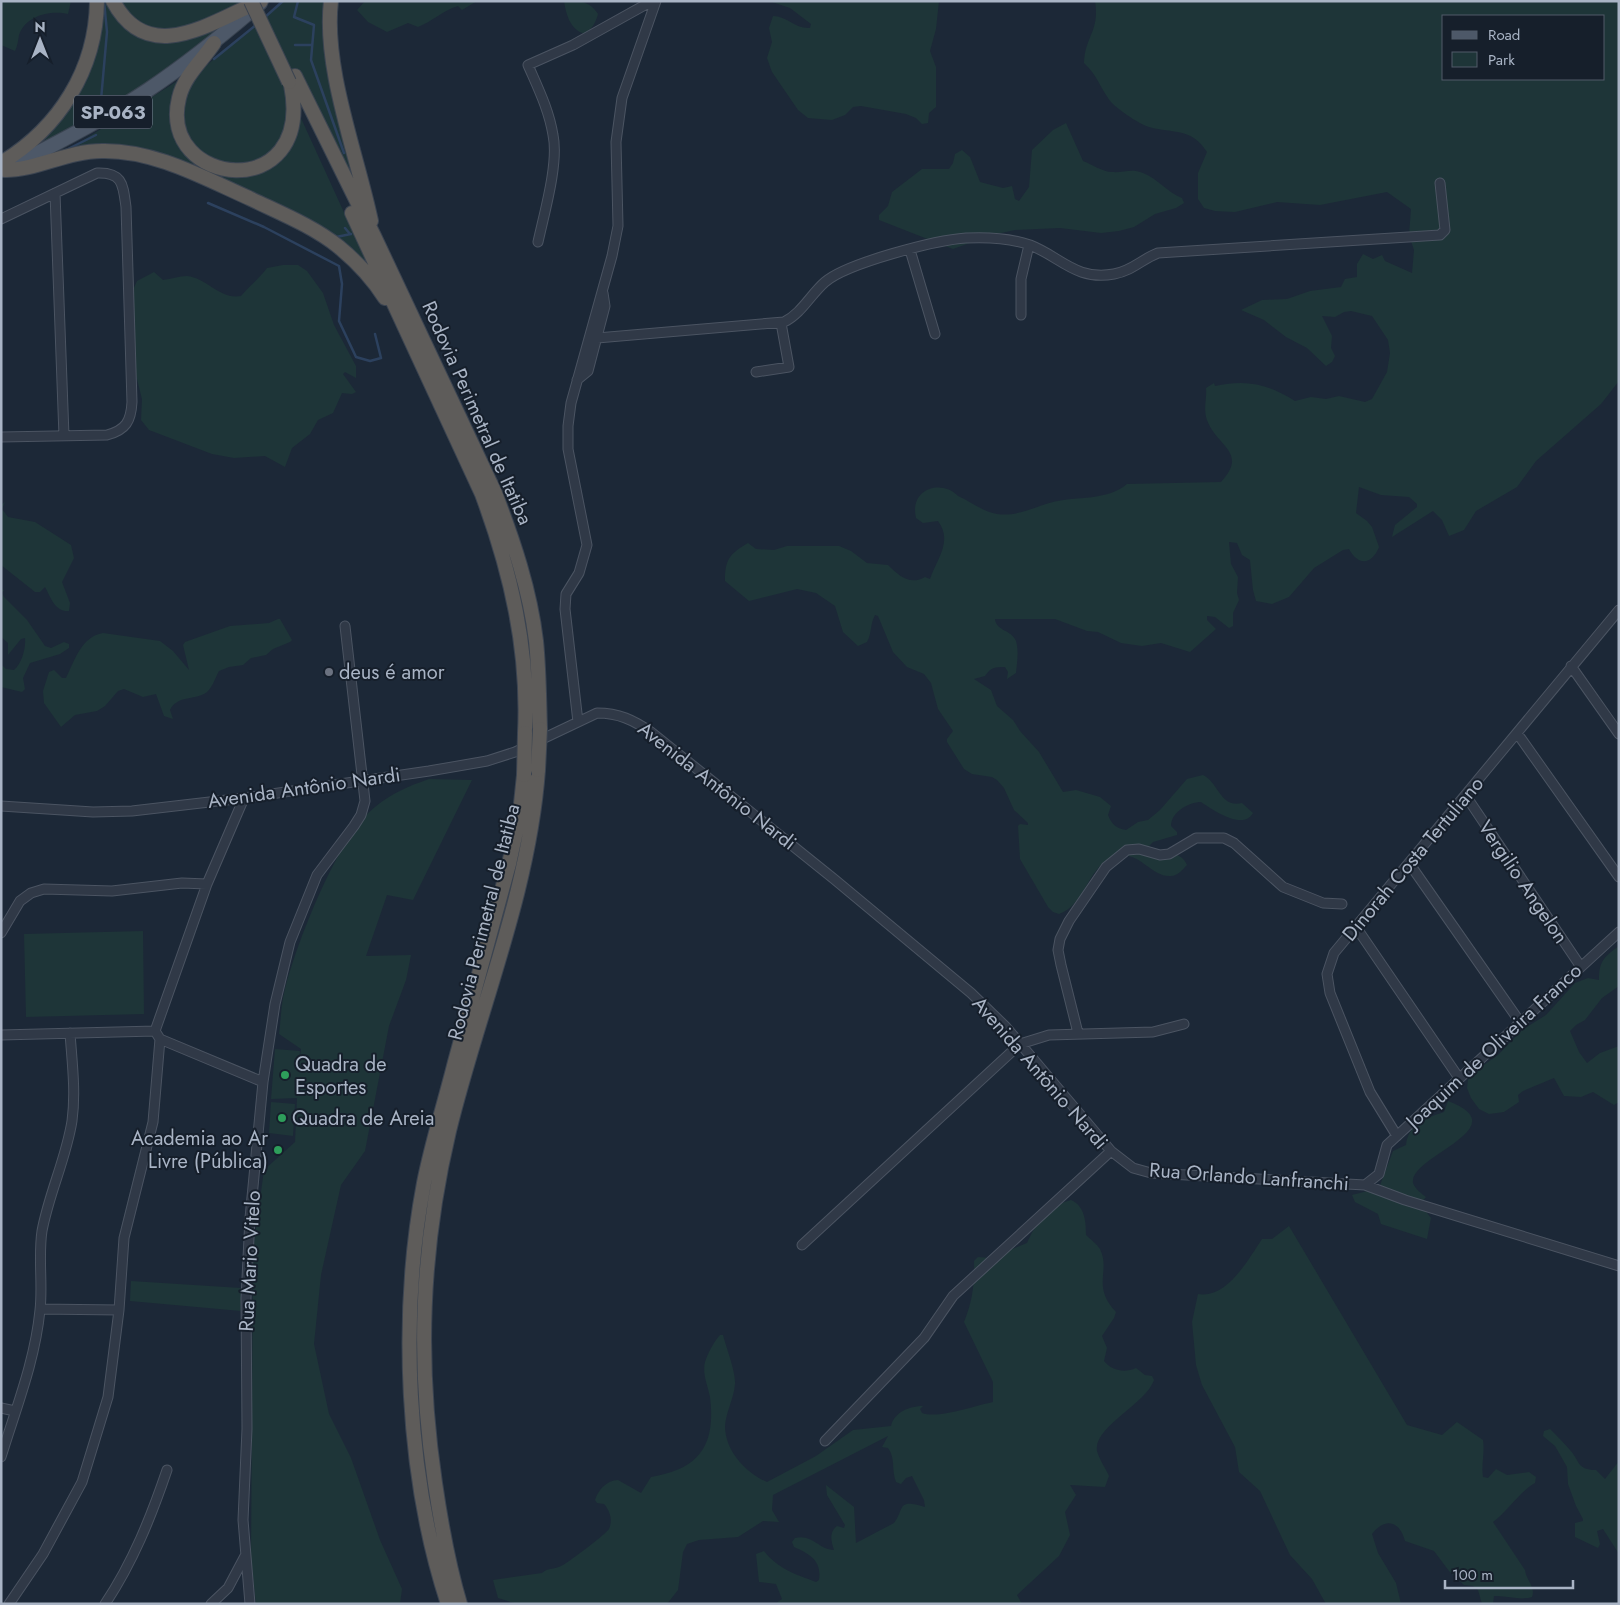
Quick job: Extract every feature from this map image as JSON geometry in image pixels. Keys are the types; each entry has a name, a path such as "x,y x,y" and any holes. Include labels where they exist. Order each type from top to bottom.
{"highway":[{"path":"3,168 42,132 67,101 82,74 90,51 97,1"},
{"path":"113,1 124,16 140,29 157,34 175,36 207,28 262,1"},
{"name":"Rodovia Perimetral de Itatiba","path":"251,1 374,236 495,493 523,576 536,640 540,729 531,836 450,1130 427,1254 423,1310 425,1413 442,1533 460,1604"},
{"name":"Rodovia Perimetral de Itatiba","path":"262,1 292,81 482,494 497,537 516,606 522,636 526,700 524,774 520,813 509,864 424,1182 415,1252 410,1336 413,1421 431,1542 448,1604"},
{"path":"331,1 329,27 333,61 374,236"},
{"path":"214,43 183,86 178,100 178,119 181,133 190,149 212,166 231,171 250,169 266,163 279,152 292,126 294,113 292,81"},
{"path":"3,168 26,168 70,154 103,150 146,156 174,165 282,214 321,234 354,260 399,317"}],"main road":[{"name":"SP-063","path":"3,168 131,101 214,43 262,1"}],"street":[{"path":"538,242 551,180 554,136 545,103 528,65 573,45 654,1"},
{"path":"578,722 565,609 566,594 579,573 587,545 568,449 568,426 577,380 602,293 618,226 616,142 622,98 654,1"},
{"path":"1,219 97,173 107,172 118,177 123,187 128,254 131,363 131,416 127,426 119,432 106,435 1,437"},
{"path":"596,338 781,323 795,315 819,287 839,273 910,250 963,238 990,238 1029,245 1074,270 1102,275 1129,270 1158,253 1440,235 1444,230 1440,183"},
{"path":"56,193 64,436"},
{"path":"1021,315 1021,279 1029,245"},
{"path":"910,250 935,334"},
{"path":"577,380 588,371 605,306 602,293"},
{"path":"756,372 789,367 781,323"},
{"name":"Dinorah Costa Tertuliano","path":"1397,1136 1370,1092 1330,993 1328,974 1334,953 1619,610"},
{"name":"Rua Mario Vitelo","path":"250,1604 243,1520 247,1429 246,1298 250,1218 264,1082 275,1004 290,942 317,875 361,815 365,801 345,626"},
{"path":"1571,666 1619,734"},
{"name":"Avenida Antônio Nardi","path":"1,806 93,812 132,811 244,798 363,781 487,761 538,743 597,713 610,713 629,718 651,732 834,878 964,986 1006,1027 1111,1151 953,1296 924,1338 825,1441"},
{"path":"1517,733 1619,876"},
{"name":"Vergilio Angelon","path":"1466,796 1581,967"},
{"path":"155,1031 207,884 244,798"},
{"path":"1078,1033 1058,950 1060,939 1069,921 1102,873 1119,855 1127,850 1138,849 1160,855 1169,854 1196,838 1224,838 1234,843 1282,887 1323,903 1342,904"},
{"path":"1409,863 1520,1022"},
{"path":"1,933 20,901 31,893 44,890 112,891 182,883 207,884"},
{"path":"1356,927 1459,1078"},
{"name":"Joaquim de Oliveira Franco","path":"1365,1185 1376,1179 1388,1145 1397,1136 1619,932"},
{"path":"802,1244 1020,1044 1049,1035 1153,1032 1184,1024"},
{"path":"155,1031 160,1039 264,1082"},
{"path":"1,1035 155,1031"},
{"path":"1,1457 34,1355 40,1309 42,1234 45,1216 60,1171 72,1120 73,1079 70,1033"},
{"path":"9,1604 43,1554 82,1482 108,1397 119,1310 124,1238 153,1122 160,1039"},
{"name":"Rua Orlando Lanfranchi","path":"1111,1151 1133,1168 1168,1174 1365,1185 1404,1200 1619,1266"},
{"path":"40,1309 119,1310"},
{"path":"1,1408 15,1411"},
{"path":"105,1604 119,1583 149,1524 167,1470"},
{"path":"212,1604 228,1588 246,1554"}],"green space":[{"path":"1,1 71,1 68,14 47,14 27,23 19,35 15,51 1,45"},
{"path":"101,1 108,1 132,30 219,28 187,55 135,91 80,124 43,142 63,116"},
{"path":"116,1 245,1 233,10 173,32 141,26"},
{"path":"283,1 326,1 361,199 298,72 290,117 280,145 251,164 216,163 195,147 183,122 186,89 201,70"},
{"path":"365,1 477,1 462,10 458,6 452,8 418,27 408,23 387,32 368,22 357,10"},
{"path":"564,1 579,1 595,9 598,14 596,20 585,34 572,25"},
{"path":"769,1 939,1 936,29 930,51 936,67 936,107 929,113 928,123 922,124 916,118 906,114 861,106 853,107 845,115 832,120 808,118 798,110 772,72 767,58 772,42 769,28 773,16 783,18 800,27 810,28 811,24 790,8"},
{"path":"1095,1 1619,1 1619,381 1601,404 1536,461 1517,487 1476,511 1464,530 1449,536 1442,520 1433,511 1392,537 1395,525 1417,507 1417,504 1409,497 1381,495 1359,487 1356,513 1372,527 1379,547 1376,553 1369,560 1361,561 1349,549 1343,550 1314,568 1289,597 1272,604 1256,601 1250,560 1242,555 1237,543 1229,542 1231,564 1238,577 1237,593 1239,600 1233,613 1233,626 1229,628 1215,617 1207,616 1207,620 1216,629 1190,652 1161,643 1142,646 1121,643 1098,632 1087,631 1055,619 995,619 998,626 1014,637 1016,641 1018,653 1016,673 1007,679 1008,672 1005,667 996,667 991,669 985,676 974,679 991,690 997,706 1013,720 1020,731 1039,752 1063,792 1076,790 1100,797 1111,806 1108,815 1113,824 1126,830 1138,822 1148,820 1160,810 1187,779 1203,775 1213,783 1229,802 1235,804 1242,803 1253,813 1248,818 1235,820 1220,814 1201,802 1186,806 1177,812 1172,821 1171,826 1177,832 1177,835 1153,842 1149,846 1159,851 1175,854 1184,860 1187,865 1180,872 1174,876 1164,875 1129,856 1120,855 1111,858 1096,870 1075,903 1059,914 1053,912 1048,907 1020,859 1018,826 1020,824 1028,825 1028,823 1014,810 1004,788 997,780 992,777 972,774 964,769 947,742 953,731 938,709 931,683 924,674 907,667 893,652 878,616 875,615 873,618 867,642 858,646 843,632 835,606 816,593 797,589 749,601 725,581 725,574 729,558 748,543 756,549 774,550 787,546 839,546 851,551 867,563 888,565 909,580 925,577 930,579 942,550 944,536 938,521 923,523 916,518 915,508 917,500 928,489 944,488 987,511 1004,515 1018,513 1062,500 1101,496 1127,484 1221,482 1229,472 1232,463 1228,450 1211,429 1206,416 1206,388 1214,383 1215,386 1237,383 1257,384 1276,390 1295,401 1311,397 1326,399 1339,396 1365,402 1372,399 1387,372 1390,353 1388,340 1372,316 1351,311 1344,312 1335,317 1322,316 1332,336 1331,348 1335,356 1332,362 1326,366 1307,348 1286,337 1264,320 1241,310 1262,300 1287,299 1310,291 1341,287 1345,279 1357,277 1357,264 1363,254 1373,259 1382,255 1385,261 1412,273 1414,250 1409,235 1411,209 1387,192 1320,205 1277,202 1235,212 1215,211 1204,208 1198,199 1198,173 1207,152 1201,144 1188,135 1149,127 1127,115 1111,102 1095,76 1084,63 1087,46 1096,20"},
{"path":"179,80 178,135 215,164 234,176 242,177 257,174 271,167 283,157 293,138 296,123 300,116 368,265 178,163 66,151"},
{"path":"1066,123 1083,161 1108,172 1135,171 1143,173 1182,198 1184,203 1176,208 1155,214 1134,227 1119,231 1101,233 1060,228 1015,230 992,235 953,249 879,220 879,215 888,206 892,192 922,169 949,169 955,154 962,150 970,157 980,182 1003,188 1012,186 1015,199 1019,201 1029,187 1032,150 1053,130"},
{"path":"298,265 307,271 323,293 334,325 356,366 356,378 345,372 343,374 356,392 352,394 342,393 333,413 318,420 310,434 292,448 285,467 265,456 234,458 212,454 149,430 141,420 142,399 135,371 132,312 133,290 137,281 154,272 163,280 187,276 227,295 241,296 267,268"},
{"path":"5,502 2,509 8,517 35,522 71,545 74,558 62,582 70,603 69,611 64,611 57,607 45,587 40,592 35,592 1,565 1,505"},
{"path":"1,589 4,590 2,593 4,597 27,620 45,646 51,648 64,642 69,644 69,648 60,654 30,663 23,678 25,689 22,692 1,687 1,664 6,669 14,670 17,667 24,651 25,638 21,639 8,655 8,643 1,637"},
{"path":"280,619 292,640 290,642 273,649 266,655 251,658 243,665 219,671 207,692 181,700 173,706 170,710 173,719 164,716 156,694 143,697 124,689 118,691 105,706 97,711 75,715 61,727 44,703 43,691 49,672 54,670 62,678 66,678 84,644 95,635 103,633 160,641 173,651 189,670 183,645 185,642 230,626 269,623"},
{"path":"429,779 472,780 413,900 387,895 366,956 411,955 406,980 389,1026 365,1151 341,1185 321,1275 314,1344 329,1414 351,1458 380,1540 402,1589 400,1604 256,1604 251,1558 253,1250 264,1170 295,1142 297,1098 271,1099 275,1049 300,1051 299,1065 301,1049 279,1034 284,994 309,918 333,865 347,841 361,821 381,802 401,790"},
{"path":"143,931 144,1014 26,1017 24,934"},
{"path":"1619,946 1619,986 1602,998 1585,1020 1570,1031 1579,1052 1587,1063 1600,1053 1619,1046 1619,1102 1614,1105 1593,1092 1581,1097 1564,1096 1554,1078 1523,1091 1518,1095 1519,1102 1504,1112 1489,1114 1479,1109 1467,1088 1468,1080 1474,1072 1498,1055 1522,1030 1546,1015 1575,983 1588,978 1599,980 1603,960"},
{"path":"1448,1101 1467,1111 1472,1121 1467,1132 1426,1163 1416,1173 1413,1183 1426,1197 1420,1204 1431,1218 1427,1239 1381,1224 1378,1214 1355,1202 1352,1195 1379,1188 1393,1151 1406,1145 1410,1132 1419,1123 1444,1112"},
{"name":"Quadra de Areia","path":"271,1102 295,1104 293,1136 269,1133"},
{"path":"1071,1200 1082,1210 1086,1235 1100,1249 1104,1265 1104,1294 1116,1312 1102,1336 1107,1348 1104,1361 1111,1367 1119,1370 1136,1368 1145,1375 1152,1376 1154,1380 1141,1398 1111,1424 1098,1442 1097,1451 1109,1476 1105,1487 1070,1485 1076,1495 1065,1512 1070,1535 1059,1556 1017,1595 1022,1604 775,1604 782,1599 776,1584 759,1582 756,1554 764,1551 787,1570 816,1582 819,1580 817,1563 805,1552 794,1547 792,1542 795,1538 807,1538 824,1548 834,1550 832,1534 834,1528 837,1526 844,1528 845,1525 827,1495 826,1485 854,1507 856,1543 894,1523 905,1504 925,1507 924,1500 912,1476 906,1478 901,1484 896,1482 890,1452 888,1448 882,1447 888,1436 773,1495 772,1510 779,1522 763,1521 738,1537 699,1540 687,1544 683,1552 678,1590 667,1604 517,1604 498,1598 493,1580 542,1573 560,1567 595,1542 609,1529 611,1519 608,1510 604,1504 597,1503 595,1500 601,1489 607,1484 618,1480 641,1493 651,1477 681,1468 701,1452 707,1442 711,1414 704,1366 711,1348 720,1335 723,1335 735,1379 725,1426 726,1435 733,1452 744,1467 767,1482 816,1456 853,1430 891,1426 895,1417 913,1407 923,1406 920,1409 922,1413 937,1414 993,1402 993,1382 964,1322 972,1293 974,1261 978,1257 990,1258 1027,1243 1034,1229 1049,1211"},
{"path":"1289,1226 1407,1425 1442,1435 1457,1422 1483,1440 1483,1477 1488,1478 1496,1469 1507,1475 1529,1472 1536,1477 1535,1483 1493,1522 1525,1570 1533,1590 1532,1597 1494,1596 1493,1604 1482,1604 1478,1590 1473,1586 1464,1585 1449,1571 1434,1551 1405,1541 1400,1529 1387,1523 1372,1534 1378,1553 1396,1583 1401,1604 1326,1604 1312,1579 1290,1555 1260,1491 1239,1472 1235,1447 1202,1385 1196,1365 1192,1322 1198,1294 1209,1294 1227,1284 1243,1267 1262,1239 1272,1239"},
{"path":"131,1281 241,1288 241,1311 130,1301"},
{"path":"1550,1429 1570,1450 1582,1467 1596,1470 1605,1479 1619,1461 1619,1554 1603,1529 1597,1531 1600,1544 1598,1548 1575,1537 1575,1523 1583,1521 1583,1519 1568,1484 1567,1467 1555,1446 1543,1436 1544,1431"}],"waterway":[{"path":"101,100 107,32 104,1"},
{"path":"264,18 283,1"},
{"path":"298,1 294,17 314,25 311,60 344,153"},
{"path":"214,59 256,25"},
{"path":"295,45 311,45"},
{"path":"66,150 96,135"},
{"path":"208,203 264,227 339,266 342,284 339,321 356,357 370,361 381,358 375,334"},
{"path":"345,228 350,234"},
{"path":"336,237 351,234"}],"place":[{"name":"deus é amor","path":"329,672"},
{"name":"Quadra de Esportes","path":"285,1075"},
{"name":"Quadra de Areia","path":"282,1118"},
{"name":"Academia ao Ar Livre (Pública)","path":"278,1150"}]}
